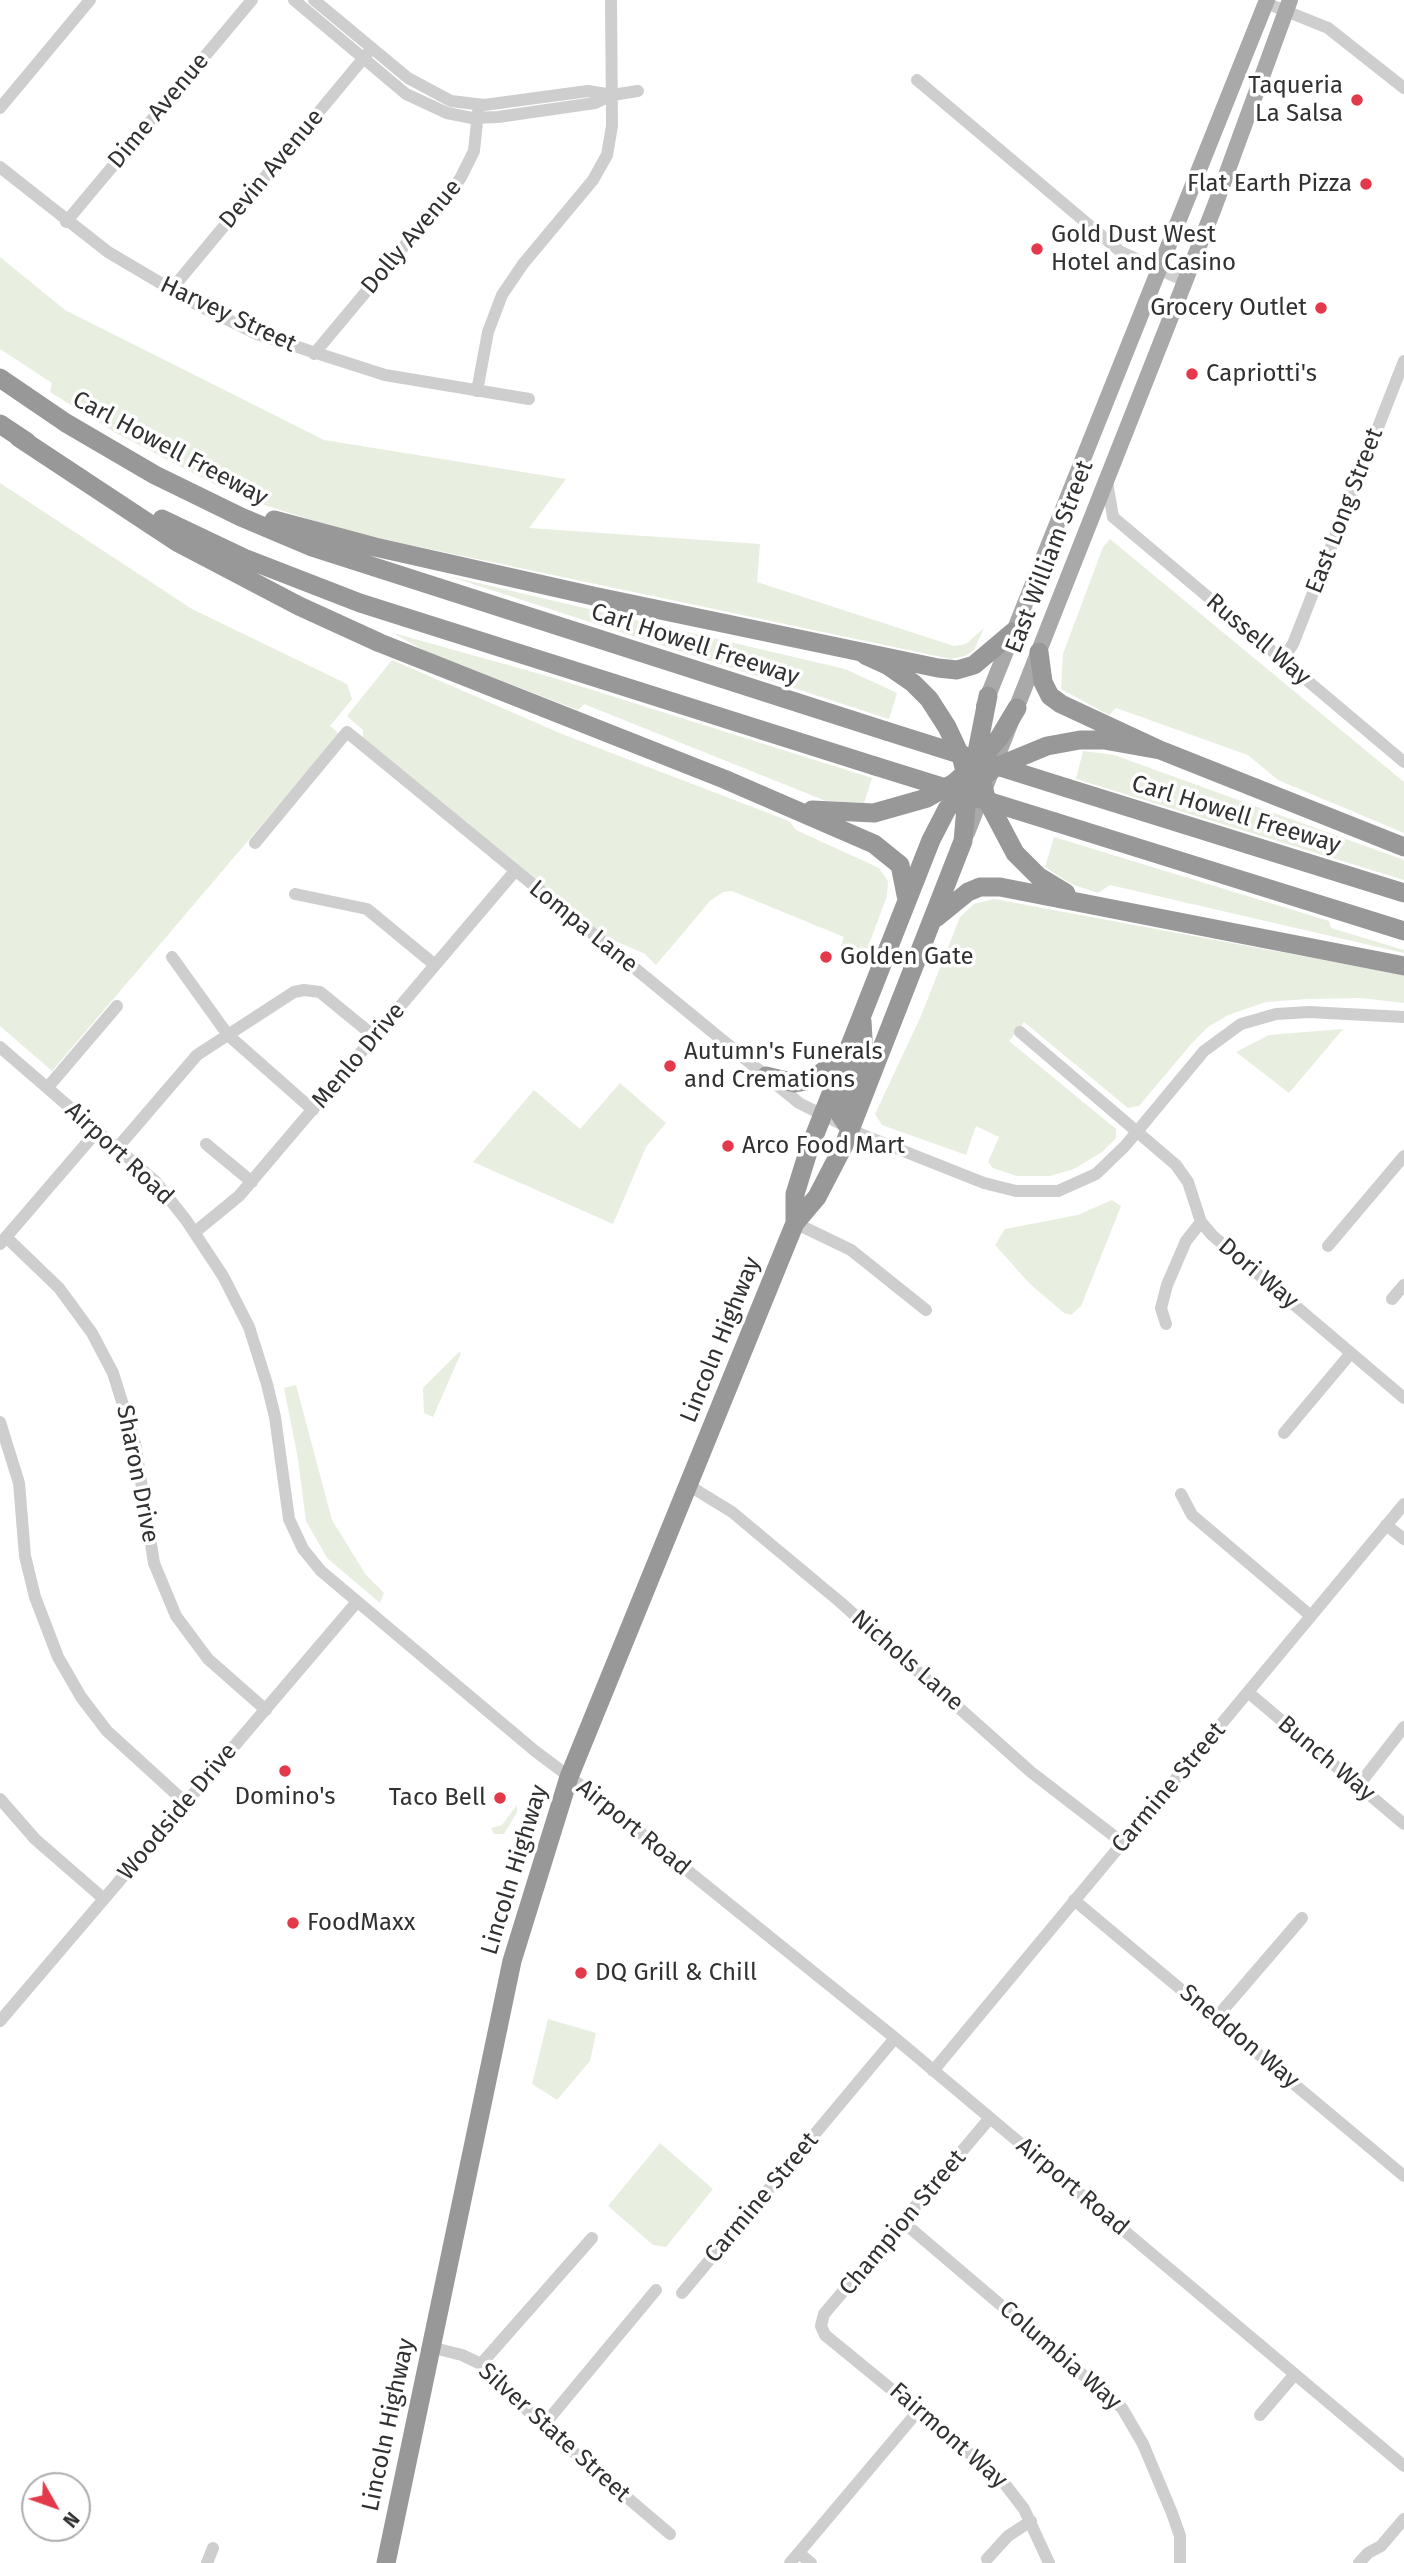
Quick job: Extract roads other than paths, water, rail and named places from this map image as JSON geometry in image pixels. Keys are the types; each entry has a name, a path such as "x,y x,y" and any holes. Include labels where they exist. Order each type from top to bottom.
{"highway":[{"name":"Carl Howell Freeway","path":"0,379 97,442 182,489 274,532 352,562 1404,893"},
{"path":"0,424 167,535 299,606 380,643 791,807 886,851 900,865 907,900"},
{"path":"18,437 170,523 299,581 408,619 1404,931"},
{"path":"182,489 340,538 864,655 938,668 961,669 984,659 1013,632"},
{"path":"1039,652 1043,682 1057,702 1160,750 1404,847"},
{"path":"864,655 898,672 926,695 946,725 1006,840 1028,867 1061,891 1104,905"},
{"path":"850,1129 960,851 967,822 977,739 988,696"},
{"path":"822,1117 931,840 947,809 973,776 1017,708"},
{"path":"791,807 832,813 874,813 917,802 1036,750 1080,740 1111,740 1160,750"},
{"path":"932,921 963,895 986,886 1104,905 1404,966"},
{"path":"850,1129 841,1116 864,1056 862,1017"},
{"path":"766,1076 794,1083 812,1080 823,1075 847,1052"},
{"name":"Lincoln Highway","path":"795,1223 796,1189 822,1117"},
{"name":"Lincoln Highway","path":"386,2563 512,1961 569,1777 795,1223 828,1180 850,1129"}],"main road":[{"name":"East William Street","path":"988,696 1267,1"},
{"name":"East William Street","path":"1017,708 1185,281 1288,5"}],"street":[{"path":"0,108 90,0"},
{"name":"Dime Avenue","path":"66,222 252,0"},
{"path":"294,0 368,54 431,93 478,111 587,91 612,95 638,91"},
{"path":"314,0 368,54"},
{"path":"477,391 488,332 502,295 603,164 611,136 611,0"},
{"path":"1267,1 1288,5 1347,40 1404,88"},
{"name":"Devin Avenue","path":"171,290 368,54"},
{"path":"917,80 1121,252 1185,281"},
{"name":"Dolly Avenue","path":"314,354 460,179 474,151 478,111"},
{"name":"Harvey Street","path":"0,167 66,222 171,290 233,323 314,354 386,375 529,399"},
{"name":"East Long Street","path":"1282,660 1293,644 1404,361"},
{"path":"1086,533 1096,524 1113,517 1107,479"},
{"name":"Russell Way","path":"1113,517 1404,762"},
{"name":"Lompa Lane","path":"255,843 348,732 766,1076 822,1117 989,1185 1034,1193 1064,1189 1088,1180 1112,1160 1204,1051 1241,1024 1269,1016 1299,1013 1404,1017"},
{"name":"Menlo Drive","path":"195,1232 228,1208 252,1182 515,872"},
{"path":"295,894 367,909 435,965"},
{"path":"172,957 228,1035 313,1110"},
{"path":"118,1147 191,1060 291,994 307,990 326,996 375,1037"},
{"path":"48,1087 117,1006"},
{"name":"Dori Way","path":"1020,1032 1138,1131 1184,1176 1201,1222 1218,1241 1404,1398"},
{"name":"Airport Road","path":"0,1046 155,1181 195,1232 234,1296 255,1347 275,1417 292,1528 309,1559 356,1603 895,2038 1404,2466"},
{"path":"3,1240 98,1129"},
{"path":"206,1144 252,1182"},
{"path":"1328,1246 1404,1156"},
{"path":"1166,1324 1161,1308 1164,1294 1183,1247 1201,1222"},
{"path":"795,1223 851,1250 926,1310"},
{"name":"Sharon Drive","path":"3,1240 59,1288 92,1333 113,1373 135,1443 154,1563 176,1616 208,1659 266,1710"},
{"path":"1392,1299 1404,1285"},
{"path":"1284,1433 1351,1353"},
{"path":"0,1422 19,1483 25,1556 35,1597 58,1657 81,1696 107,1731 186,1803"},
{"name":"Nichols Lane","path":"688,1485 732,1512 840,1602 1031,1772 1123,1843"},
{"path":"1181,1494 1192,1515 1311,1616"},
{"name":"Carmine Street","path":"933,2071 1404,1504"},
{"path":"1387,1525 1404,1539"},
{"name":"Woodside Drive","path":"0,2021 356,1603"},
{"name":"Bunch Way","path":"1249,1693 1404,1824"},
{"path":"1358,1786 1404,1727"},
{"path":"0,1799 35,1839 104,1899"},
{"path":"0,1820 12,1813"},
{"name":"Sneddon Way","path":"1073,1900 1404,2176"},
{"path":"1216,2018 1302,1918"},
{"name":"Carmine Street","path":"682,2293 895,2038"},
{"name":"Champion Street","path":"822,2330 824,2314 990,2118"},
{"name":"Columbia Way","path":"904,2222 1122,2408 1143,2444 1172,2514 1180,2536 1180,2563"},
{"path":"481,2364 592,2238"},
{"path":"543,2426 656,2290"},
{"name":"Fairmont Way","path":"822,2330 1001,2479 1031,2521 1049,2563"},
{"name":"Silver State Street","path":"430,2347 462,2355 481,2364 543,2426 670,2534"},
{"path":"1260,2415 1295,2374"},
{"path":"811,2563 794,2558 919,2410"},
{"path":"1359,2563 1368,2553 1381,2546 1404,2519"},
{"path":"987,2559 1008,2536 1031,2521"},
{"path":"207,2563 213,2548"}],"place":[{"name":"Taqueria La Salsa","path":"1357,100"},
{"name":"Flat Earth Pizza","path":"1366,184"},
{"name":"Gold Dust West Hotel and Casino","path":"1037,249"},
{"name":"Grocery Outlet","path":"1321,308"},
{"name":"Capriotti's","path":"1192,374"},
{"name":"Golden Gate","path":"826,957"},
{"name":"Autumn's Funerals and Cremations","path":"670,1066"},
{"name":"Arco Food Mart","path":"728,1146"},
{"name":"Domino's","path":"285,1771"},
{"name":"Taco Bell","path":"500,1798"},
{"name":"FoodMaxx","path":"293,1923"},
{"name":"DQ Grill & Chill","path":"581,1973"}]}
